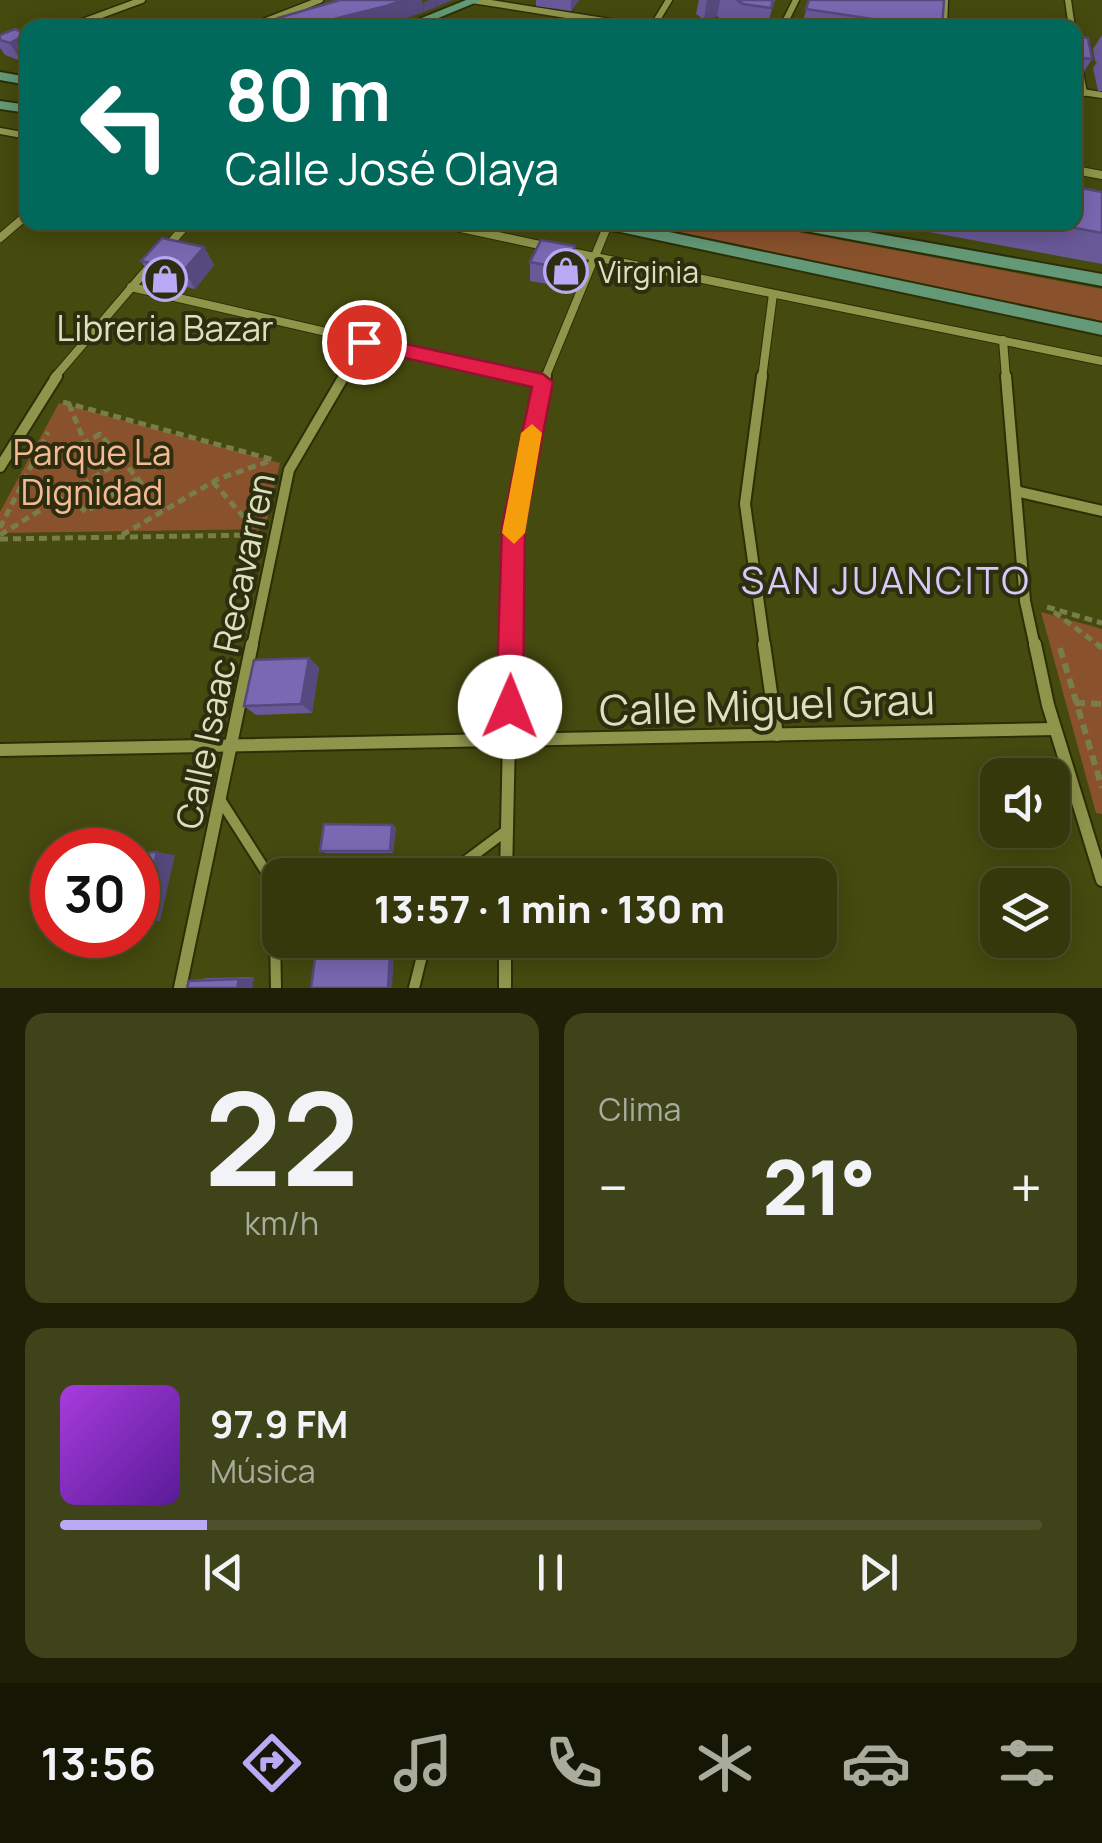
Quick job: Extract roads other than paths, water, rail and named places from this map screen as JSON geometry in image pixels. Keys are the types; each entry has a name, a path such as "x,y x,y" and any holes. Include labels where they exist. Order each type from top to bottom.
{"main road":[{"path":"423,20 474,0"},
{"path":"638,230 1102,329"},
{"path":"828,230 1102,280"}],"street":[{"path":"88,20 142,0"},
{"path":"269,20 320,0"},
{"path":"474,0 600,20"},
{"path":"944,20 945,0"},
{"path":"929,8 944,12"},
{"path":"0,238 20,221"},
{"path":"0,467 41,396 182,230"},
{"path":"470,230 1102,361"},
{"path":"506,858 514,526 543,382 603,230"},
{"path":"131,287 543,382"},
{"path":"773,294 746,504 777,735"},
{"path":"1003,340 1025,600 1055,729 1102,880"},
{"name":"Calle Isaac Recavarren","path":"180,988 292,466 364,342"},
{"path":"1016,491 1102,511"},
{"name":"Calle Miguel Grau","path":"0,750 508,744 1055,729"},
{"path":"505,958 505,988"}],"lane":[{"path":"220,802 262,862"},
{"path":"470,858 506,831"},
{"path":"276,958 276,988"},
{"path":"414,988 422,958"}],"place":[{"name":"Virginia","path":"566,271"},
{"name":"Libreria Bazar","path":"165,279"}],"district":[{"name":"SAN JUANCITO","path":"886,579"}],"park label":[{"name":"Parque La Dignidad","path":"92,472"}]}
